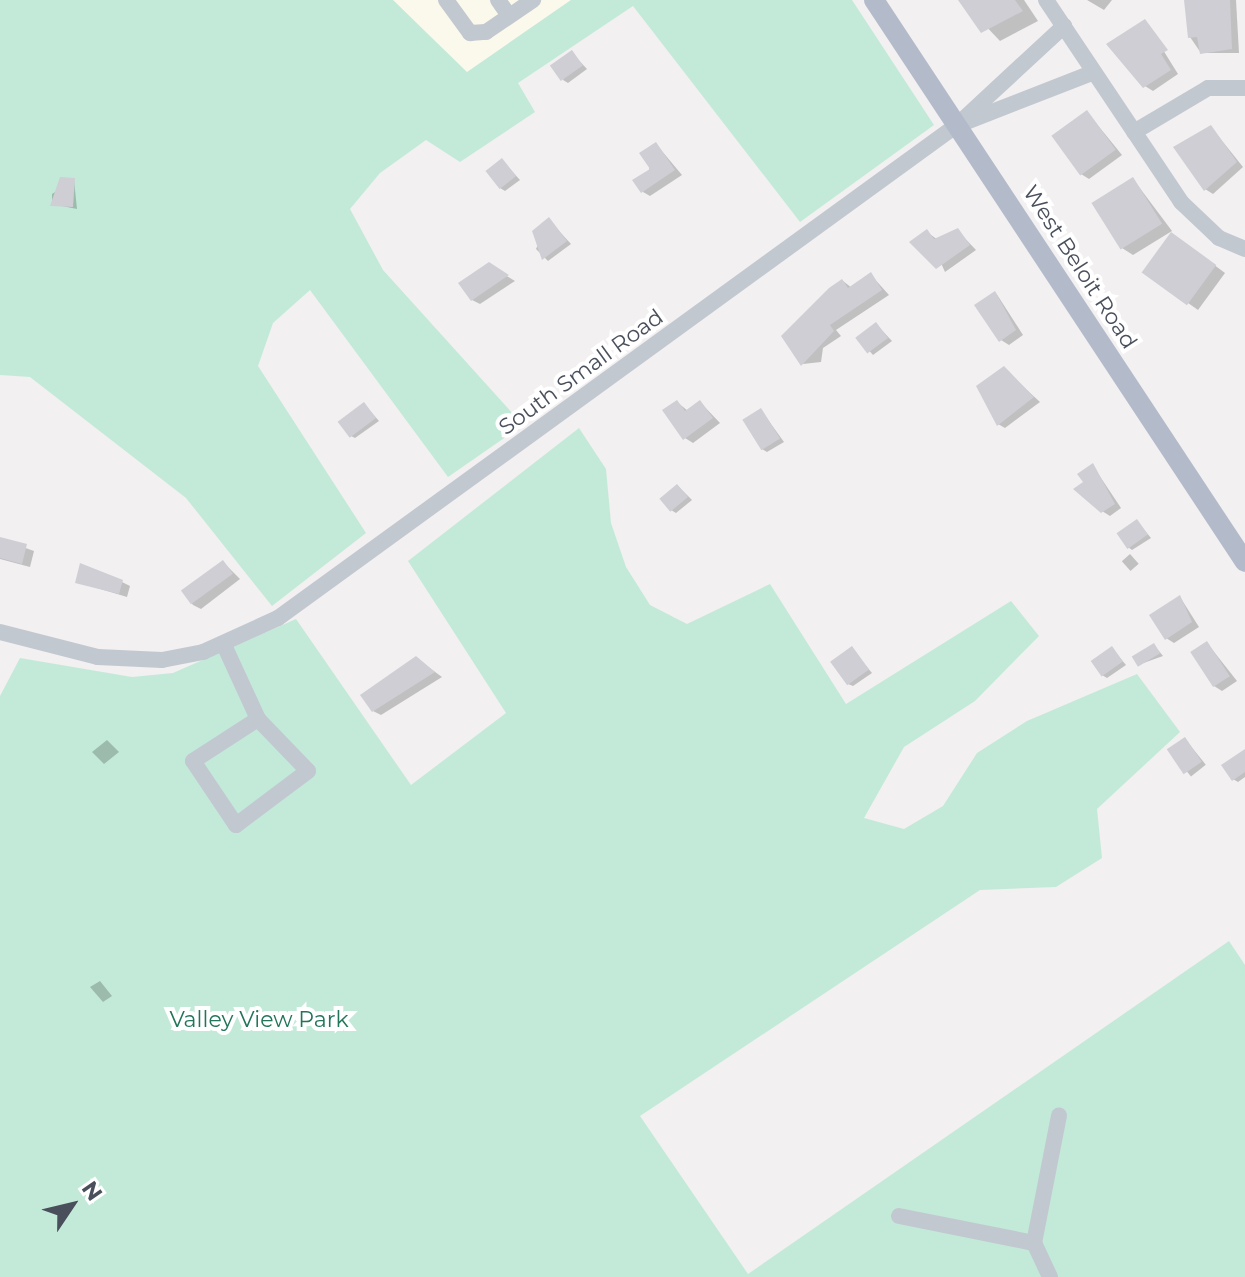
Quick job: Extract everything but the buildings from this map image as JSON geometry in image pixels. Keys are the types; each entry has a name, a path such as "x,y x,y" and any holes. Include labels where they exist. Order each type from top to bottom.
{"main road":[{"name":"West Beloit Road","path":"874,0 1245,562"}],"street":[{"path":"446,0 470,33 509,16 533,0"},
{"path":"498,0 509,16"},
{"path":"1046,0 1197,221 1245,249"},
{"path":"957,125 1064,26"},
{"path":"957,125 1094,72"},
{"path":"1134,132 1208,88 1245,88"},
{"name":"South Small Road","path":"0,632 130,660 224,645 278,618 957,125"},
{"path":"224,645 258,719 308,771 236,825 193,761 258,719"},
{"path":"1050,1277 1034,1243 1059,1115"},
{"path":"899,1216 1034,1243"}],"shaded area":[{"path":"393,0 571,0 467,73"}],"green space":[{"path":"0,0 393,0 467,72 571,0 852,0 934,125 800,222 633,6 518,83 535,112 460,162 426,140 380,173 350,209 383,270 523,425 448,477 310,290 273,323 258,366 366,533 272,606 186,498 30,377 0,375"},
{"name":"Valley View Park","path":"579,428 606,469 611,523 626,567 650,605 687,624 770,584 846,704 1011,601 1039,636 975,701 904,747 864,818 904,829 943,806 977,753 1027,721 1137,674 1180,732 1097,809 1102,858 1056,887 980,890 640,1116 748,1274 1229,941 1245,965 1245,1277 0,1277 0,696 20,658 132,677 173,673 296,619 411,785 506,713 408,561"}]}
